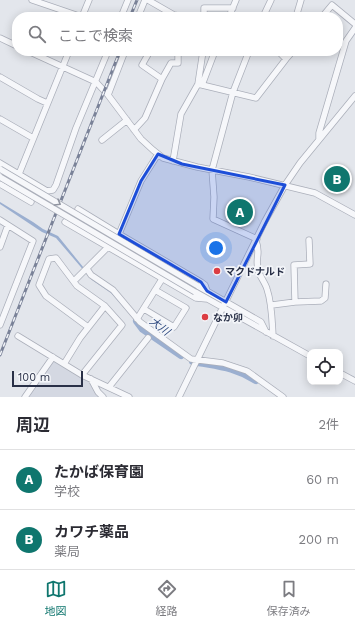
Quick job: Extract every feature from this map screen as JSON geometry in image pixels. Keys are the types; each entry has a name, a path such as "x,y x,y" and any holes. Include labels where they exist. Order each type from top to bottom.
{"street":[{"path":"32,0 43,2 69,12"},
{"path":"84,12 89,0"},
{"path":"123,12 128,0"},
{"path":"140,12 145,0"},
{"path":"148,0 170,12"},
{"path":"231,12 236,0"},
{"path":"266,12 271,0"},
{"path":"297,12 301,0"},
{"path":"326,12 334,2 355,24"},
{"path":"204,12 204,8 232,8"},
{"path":"343,51 346,41 355,28"},
{"path":"0,38 12,44"},
{"path":"39,56 96,82 108,95 141,139 163,158 315,193 355,215"},
{"path":"18,174 66,56"},
{"path":"0,163 47,192 53,190 76,128 106,56"},
{"path":"108,95 123,56"},
{"path":"147,56 142,65 162,79"},
{"path":"134,130 145,118 162,79 171,63 178,64 178,56"},
{"path":"200,84 203,56"},
{"path":"173,161 180,114 200,84 213,56"},
{"path":"247,56 233,92 212,170 214,197 213,219 256,240 259,248 257,265 258,271 267,287 272,305 273,336"},
{"path":"283,56 286,59"},
{"path":"200,84 256,98 289,56"},
{"path":"319,139 319,133 342,56"},
{"path":"0,77 47,103"},
{"path":"179,397 256,240 285,186 300,163 355,96"},
{"path":"0,119 33,138"},
{"path":"102,140 127,120"},
{"path":"118,234 141,181 158,154"},
{"path":"0,169 207,291 224,305"},
{"path":"0,177 207,299 261,322 266,332 307,354"},
{"path":"0,184 31,202"},
{"path":"78,209 201,282 205,285 207,291"},
{"path":"0,220 33,241 0,325"},
{"path":"65,222 196,298 207,299"},
{"path":"0,247 8,225"},
{"path":"295,302 294,265 310,264 309,240"},
{"path":"74,281 108,247"},
{"path":"82,374 122,325 105,306 77,286 56,258 49,259 39,285 46,296 88,328"},
{"path":"86,270 113,290 137,319 190,359 223,363 247,371 283,397"},
{"path":"137,319 162,279"},
{"path":"272,305 320,301 325,298 326,284"},
{"path":"144,309 174,327 186,308 155,290"},
{"path":"64,364 105,306"},
{"path":"18,336 91,379 129,397"},
{"path":"109,387 148,338"},
{"path":"25,397 53,357"},
{"path":"343,375 355,381"},
{"path":"91,379 98,392 103,397"}],"highlighted area":[{"path":"158,154 182,164 285,185 226,302 207,291 201,282 119,234 141,181"}],"shaded area":[{"path":"51,361 54,361 88,380 94,392 99,397 27,397"}],"water":[{"path":"0,202 43,229 58,236 92,278 112,291 144,328 143,329 111,293 92,280 56,238 42,232 0,204"}],"waterway":[{"name":"大川","path":"137,321 143,329 181,355"},
{"name":"大川","path":"193,361 233,369 256,380"}],"railway":[{"path":"132,12 137,0"},
{"path":"0,355 118,56"}],"place":[{"name":"カワチ薬品","path":"337,179"},
{"name":"たかば保育園","path":"240,212"},
{"name":"マクドナルド","path":"217,271"},
{"name":"なか卯","path":"205,317"}]}
